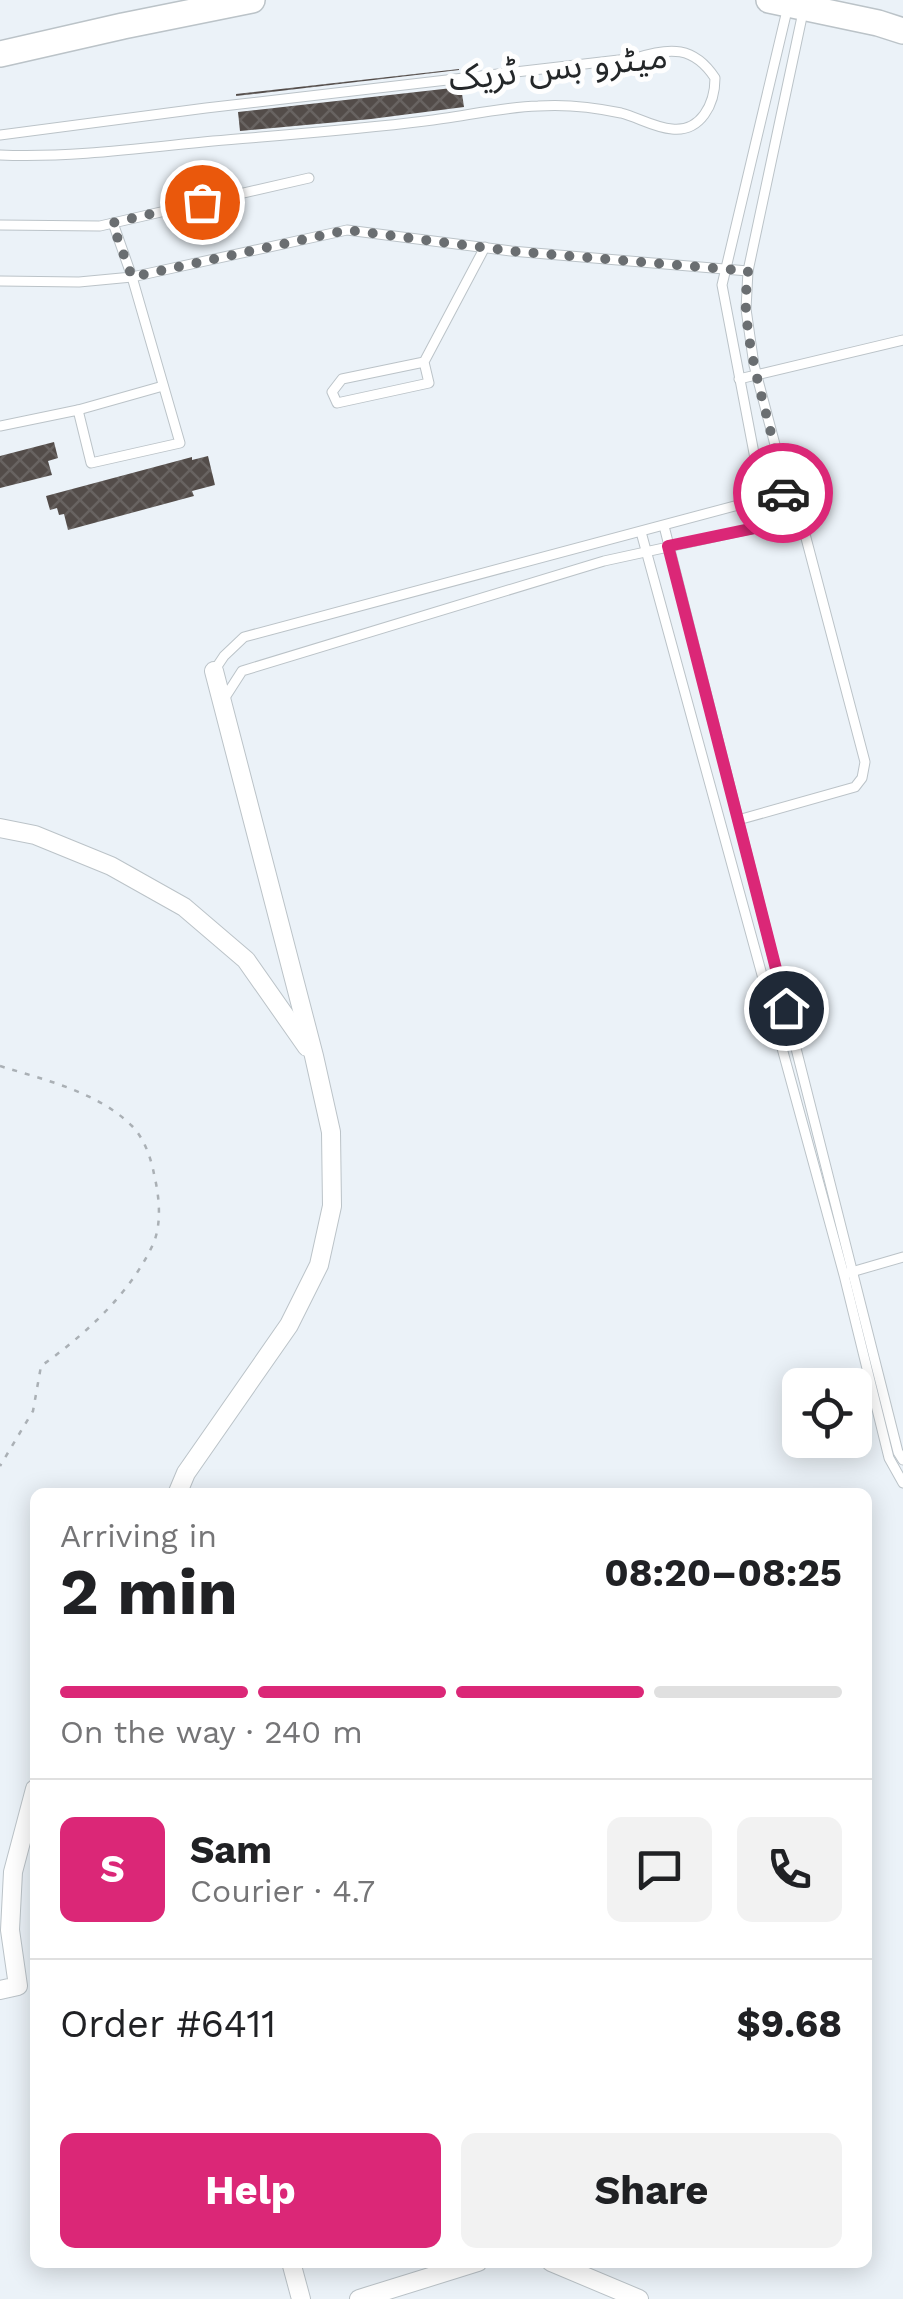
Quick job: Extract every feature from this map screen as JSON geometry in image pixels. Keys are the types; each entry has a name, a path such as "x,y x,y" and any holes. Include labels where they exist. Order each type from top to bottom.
{"main road":[{"path":"0,54 252,0"},
{"path":"792,2 903,31"}],"street":[{"path":"180,1488 186,1473 288,1325 319,1265 332,1206 331,1132 214,671"},
{"path":"0,828 36,835 111,866 184,907 246,960 314,1056"},
{"path":"18,1986 10,1930 13,1872 30,1807"},
{"path":"293,2268 301,2299"},
{"path":"360,2299 459,2268"},
{"path":"565,2268 639,2299"}],"lane":[{"path":"214,671 244,637 757,500 761,490 722,285 792,2"},
{"path":"222,704 242,671 604,561 774,524 784,499 746,308 748,271 792,2"},
{"name":"میٹرو بس ٹریک","path":"0,135 636,58 654,52 676,51 700,59 715,78 706,112 692,126 673,130 582,106 535,106 344,131 128,150 0,155"},
{"path":"0,225 100,226 309,178"},
{"path":"78,410 91,463 180,443 132,277 112,223"},
{"path":"0,282 132,277 347,230 485,248 748,271"},
{"path":"424,362 342,378 332,392 338,403 429,383 424,362 485,248"},
{"path":"740,379 903,340"},
{"path":"0,426 78,410 163,386"},
{"path":"738,820 855,787 862,778 865,762 801,518 784,499"},
{"path":"664,526 848,1273 889,1458 903,1484"},
{"path":"640,532 903,1460"},
{"path":"848,1273 903,1257"}],"path":[{"path":"0,1066 88,1095 134,1127 150,1156 160,1198 155,1239 130,1283 66,1348 41,1366 32,1411 0,1466"}],"building":[{"path":"459,70 236,96 236,94"},
{"path":"461,87 464,107 240,131 238,112"},
{"path":"54,442 58,458 48,461 52,475 0,488 0,456"},
{"path":"208,456 215,485 192,491 194,496 68,530 64,514 59,515 57,508 50,510 46,496"}],"way so far":[{"path":"202,202 112,223 132,277 347,230 511,251 748,271 746,308 754,365 778,456 783,493"}],"route":[{"path":"783,493 774,524 668,546 786,1008"}]}
